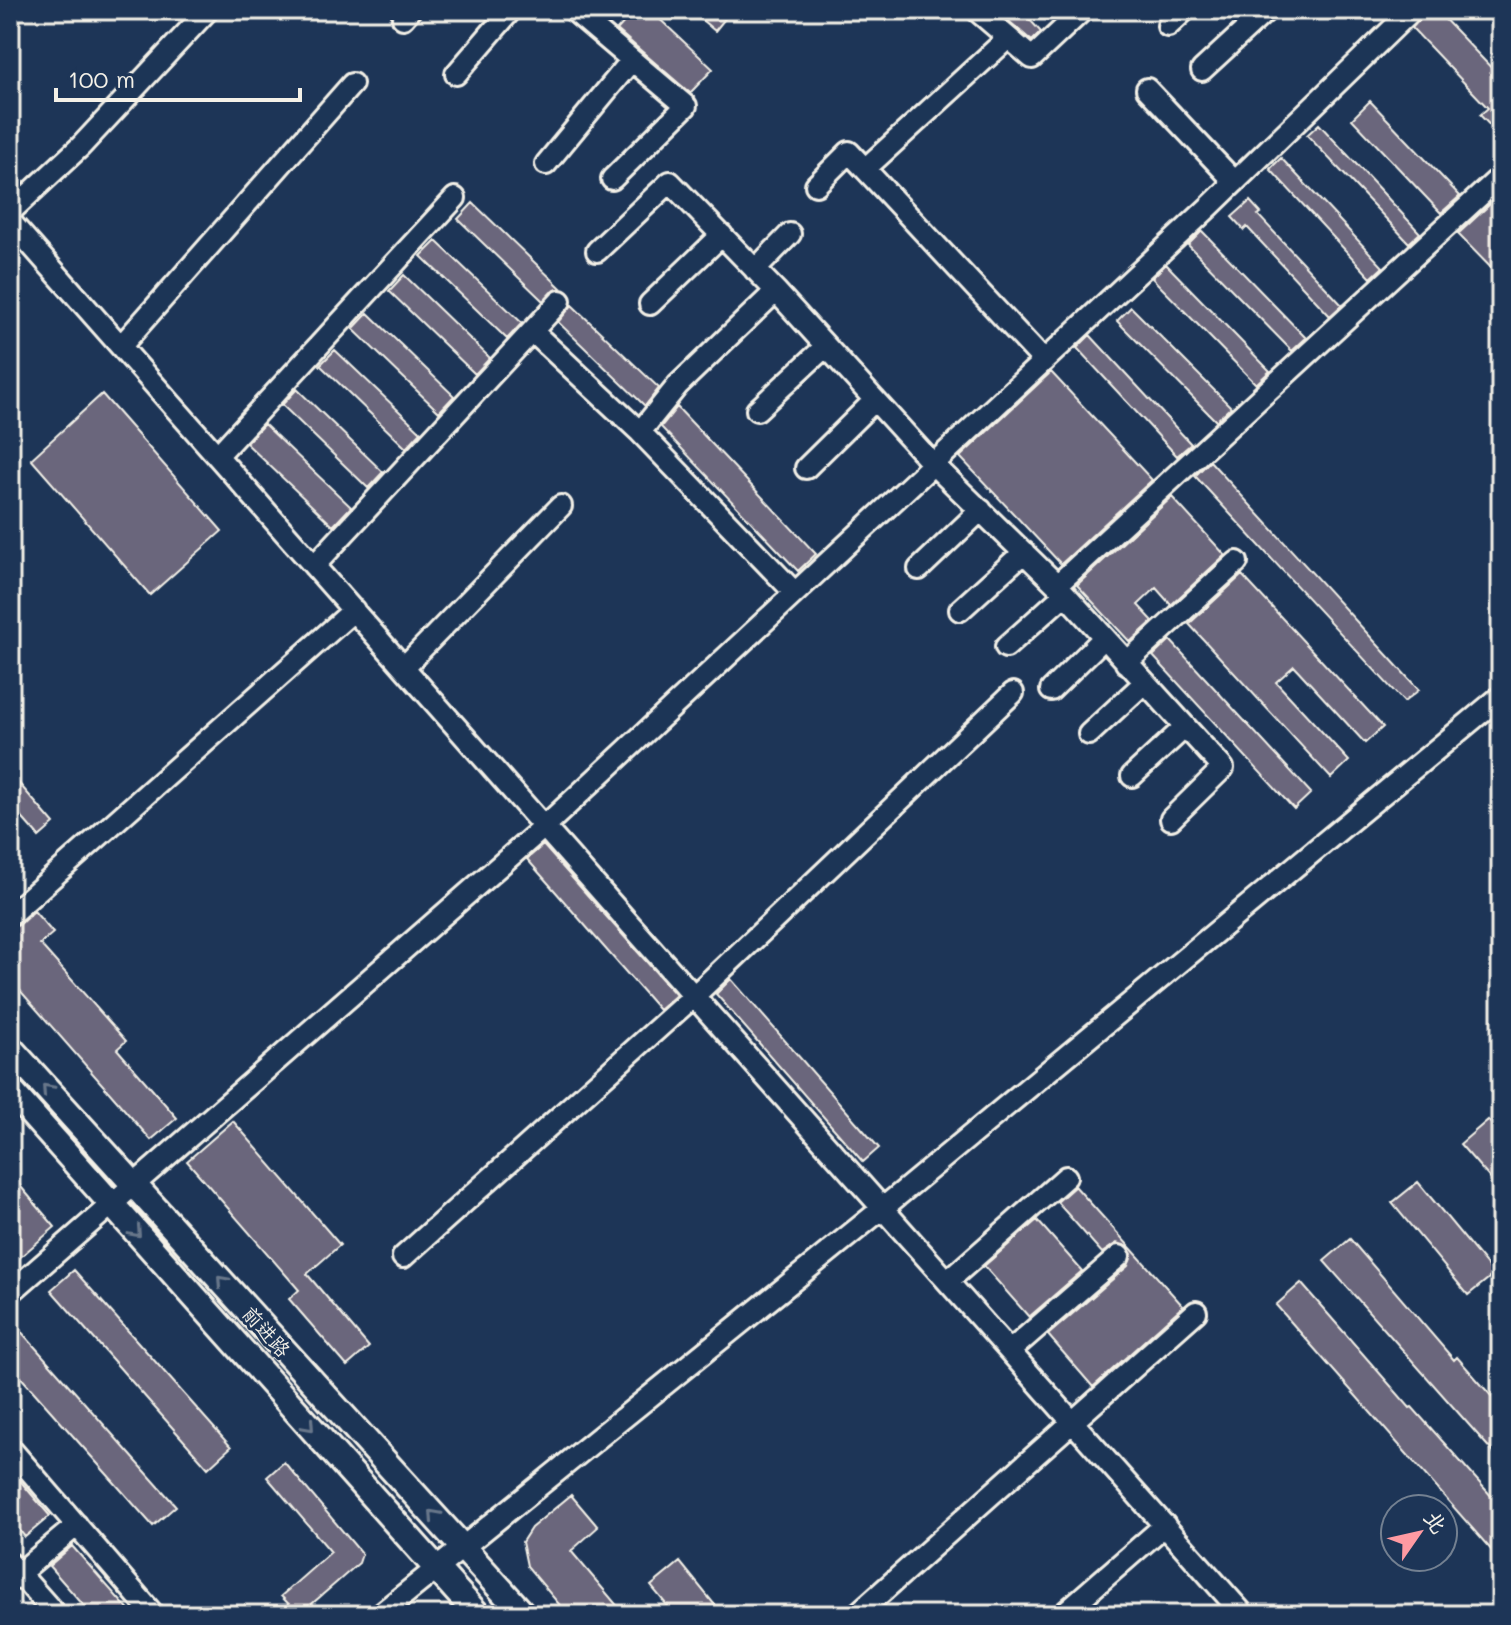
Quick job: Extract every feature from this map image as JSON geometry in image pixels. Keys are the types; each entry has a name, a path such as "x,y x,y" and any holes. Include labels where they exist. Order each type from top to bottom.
{"main road":[{"name":"前进路","path":"10,1048 524,1615"},
{"name":"前进路","path":"10,1090 478,1615"}],"street":[{"path":"10,212 81,146 208,10"},
{"path":"456,74 511,10"},
{"path":"573,10 686,106 612,179"},
{"path":"980,11 1032,58 1083,10"},
{"path":"1168,26 1185,10"},
{"path":"1202,70 1267,10"},
{"path":"10,1293 545,826 1235,182 1412,10"},
{"path":"865,169 1008,38"},
{"path":"546,164 631,61"},
{"path":"121,346 352,84"},
{"path":"1147,89 1235,182"},
{"path":"816,185 849,152 1044,361"},
{"path":"1006,647 1061,590 1501,176"},
{"path":"597,251 670,182 776,291 933,464 1061,590 1223,768 1171,819"},
{"path":"217,456 455,198"},
{"path":"10,221 1244,1615"},
{"path":"755,270 790,234"},
{"path":"650,304 722,235"},
{"path":"640,432 678,385 776,291"},
{"path":"314,566 560,301"},
{"path":"532,331 640,432 795,593"},
{"path":"757,410 826,346"},
{"path":"806,468 875,400"},
{"path":"404,667 561,506"},
{"path":"919,569 981,510"},
{"path":"960,610 1024,552"},
{"path":"1126,663 1237,562"},
{"path":"10,915 354,610"},
{"path":"1051,690 1104,638"},
{"path":"1089,734 1144,683"},
{"path":"403,1257 694,996 1013,693"},
{"path":"379,1615 883,1208 1501,696"},
{"path":"1132,776 1185,727"},
{"path":"948,1281 1066,1177"},
{"path":"1010,1351 1119,1256"},
{"path":"856,1615 1196,1312"},
{"path":"10,1448 154,1615"},
{"path":"56,1615 13,1573 77,1525"},
{"path":"1062,1615 1165,1525"}],"building":[{"path":"635,10 650,10 713,69 690,93 617,30"},
{"path":"690,10 732,10 715,31"},
{"path":"996,10 1021,10 1041,32 1032,41"},
{"path":"1428,10 1436,10 1501,78 1501,137 1480,115 1488,108 1412,28"},
{"path":"1370,101 1460,196 1441,213 1352,119"},
{"path":"1319,124 1420,233 1409,243 1307,135"},
{"path":"1281,158 1383,267 1371,278 1270,169"},
{"path":"1501,194 1501,278 1458,234"},
{"path":"1250,201 1261,213 1258,215 1342,305 1330,316 1247,227 1244,230 1232,217"},
{"path":"473,203 561,288 551,292 543,301 458,219"},
{"path":"1202,231 1306,338 1292,351 1188,245"},
{"path":"436,241 522,323 507,339 421,256"},
{"path":"1166,264 1270,371 1256,384 1152,278"},
{"path":"404,275 490,358 475,374 389,291"},
{"path":"572,305 659,388 645,406 558,322"},
{"path":"1131,307 1231,407 1216,421 1117,321"},
{"path":"368,313 454,396 439,412 353,329"},
{"path":"1090,335 1191,444 1177,456 1077,348"},
{"path":"335,350 421,432 406,448 320,365"},
{"path":"1051,372 1152,480 1061,564 960,457"},
{"path":"297,389 383,472 368,488 282,405"},
{"path":"102,394 222,531 150,595 31,459"},
{"path":"677,407 816,554 798,571 661,427"},
{"path":"264,424 351,507 333,526 246,443"},
{"path":"1210,461 1419,690 1404,702 1195,476"},
{"path":"1172,497 1225,555 1171,605 1156,588 1138,605 1153,621 1130,642 1077,585"},
{"path":"1242,575 1383,727 1365,743 1294,666 1276,682 1349,761 1331,778 1189,624"},
{"path":"1170,640 1311,793 1294,809 1153,656"},
{"path":"10,773 54,824 39,837 10,804"},
{"path":"543,845 676,995 659,1010 527,859"},
{"path":"34,911 53,933 40,944 126,1041 117,1049 177,1118 151,1140 10,979 10,928 19,925"},
{"path":"731,979 879,1148 863,1162 716,994"},
{"path":"1488,1120 1501,1135 1501,1191 1460,1144"},
{"path":"233,1121 340,1245 307,1274 369,1347 347,1366 289,1299 299,1290 187,1161"},
{"path":"10,1174 55,1227 10,1266"},
{"path":"1418,1182 1494,1274 1468,1295 1392,1203"},
{"path":"1075,1186 1183,1306 1093,1387 1048,1335 1128,1266 1132,1254 1128,1247 1117,1243 1102,1253 1057,1202"},
{"path":"1037,1220 1082,1271 1029,1317 984,1266"},
{"path":"1350,1239 1454,1360 1457,1357 1501,1407 1501,1461 1324,1261"},
{"path":"74,1270 231,1447 208,1468 51,1290"},
{"path":"1301,1283 1501,1507 1501,1561 1459,1513 1459,1493 1441,1493 1276,1305"},
{"path":"18,1328 176,1506 153,1526 10,1365 10,1335"},
{"path":"284,1462 362,1554 359,1563 299,1615 281,1596 331,1552 267,1477"},
{"path":"10,1469 50,1516 25,1537 10,1519"},
{"path":"571,1495 598,1527 571,1551 625,1615 568,1615 527,1566 522,1542 531,1528"},
{"path":"72,1546 133,1615 92,1615 49,1566"},
{"path":"680,1562 723,1615 675,1615 651,1586"}]}
